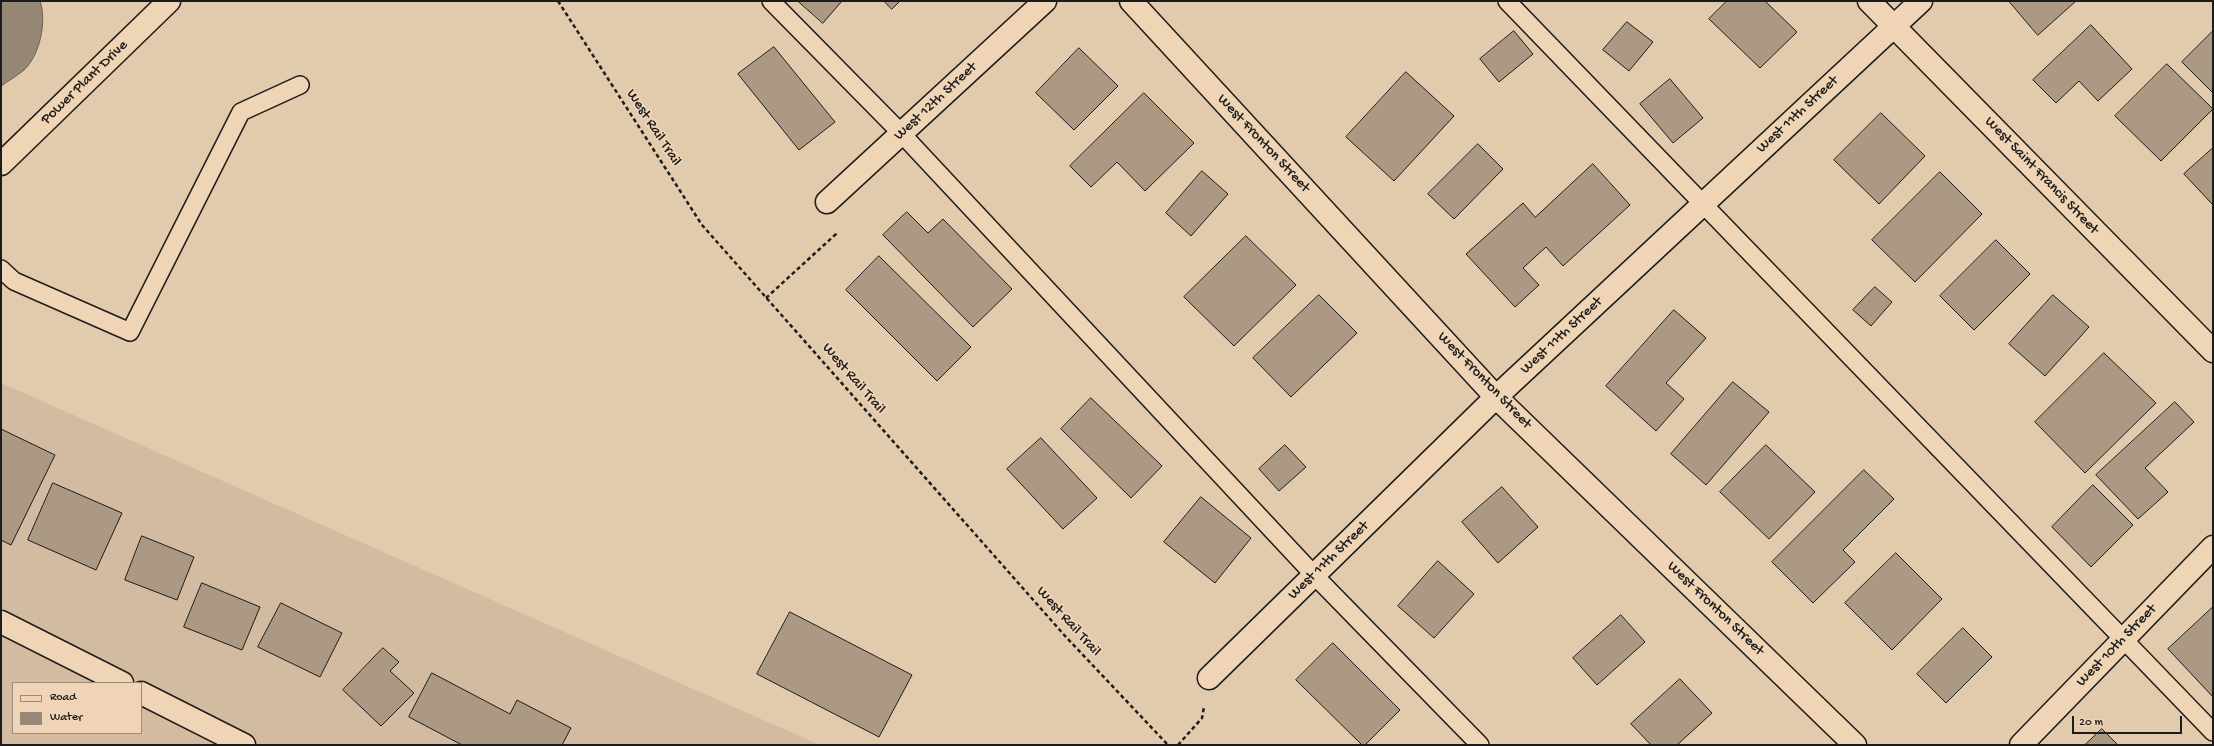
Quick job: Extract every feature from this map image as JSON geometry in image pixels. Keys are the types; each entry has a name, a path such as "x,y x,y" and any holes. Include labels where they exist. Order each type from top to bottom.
{"street":[{"name":"Power Plant Drive","path":"1,164 169,1"},
{"name":"West 12th Street","path":"827,202 1044,1"},
{"name":"West Fronton Street","path":"1131,1 1496,397 1854,745"},
{"name":"West Saint Francis Street","path":"1869,1 2213,351"},
{"name":"West 11th Street","path":"1209,678 1496,397 1921,1"},
{"name":"West 10th Street","path":"2021,745 2213,547"},
{"path":"1,622 120,682"},
{"path":"142,694 244,745"}],"lane":[{"path":"771,1 901,134 1314,575 1480,745"},
{"path":"1507,1 2213,732"},
{"path":"1,269 14,281 130,332 241,112 300,85"}],"path":[{"name":"West Rail Trail","path":"558,1 702,225 1066,637 1168,745"},
{"path":"766,298 836,234 827,202"},
{"path":"1178,745 1202,718 1209,678"}],"shaded area":[{"path":"1,383 820,745 1,745"}],"water":[{"path":"1,1 40,1 43,18 41,37 30,64 1,86"}],"building":[{"path":"798,1 842,1 823,23"},
{"path":"884,1 900,1 892,9"},
{"path":"1727,1 1765,1 1797,32 1760,68 1709,19"},
{"path":"2009,1 2076,1 2038,35"},
{"path":"1627,22 1653,42 1629,71 1603,50"},
{"path":"2091,25 2132,69 2098,101 2079,81 2056,103 2033,80"},
{"path":"1514,31 1533,54 1499,82 1480,59"},
{"path":"2213,31 2213,93 2182,62"},
{"path":"774,47 835,122 799,150 738,74"},
{"path":"1079,48 1118,86 1074,130 1036,93"},
{"path":"2167,64 2213,109 2161,161 2115,116"},
{"path":"1406,72 1454,116 1394,181 1346,137"},
{"path":"1670,79 1703,118 1673,143 1640,104"},
{"path":"1144,93 1194,143 1145,191 1117,162 1091,187 1070,166"},
{"path":"1881,113 1925,156 1879,204 1834,160"},
{"path":"1478,144 1503,169 1454,219 1428,194"},
{"path":"2213,148 2213,205 2184,174"},
{"path":"1593,164 1630,205 1563,266 1546,247 1523,268 1539,285 1515,307 1466,254 1523,203 1535,217"},
{"path":"1202,171 1228,194 1191,236 1166,213"},
{"path":"1940,172 1982,214 1915,282 1872,240"},
{"path":"907,212 928,233 943,219 1012,289 973,327 883,235"},
{"path":"1246,236 1296,285 1234,346 1184,297"},
{"path":"1996,240 2030,274 1974,330 1940,296"},
{"path":"879,256 971,347 937,381 846,290"},
{"path":"1875,287 1892,302 1871,326 1853,310"},
{"path":"1319,295 1357,333 1291,397 1253,358"},
{"path":"2053,295 2089,327 2045,376 2009,344"},
{"path":"1674,310 1706,338 1666,383 1684,399 1656,431 1606,386"},
{"path":"2104,353 2156,403 2085,473 2035,422"},
{"path":"1733,382 1769,412 1706,485 1671,454"},
{"path":"1091,398 1162,466 1131,498 1061,429"},
{"path":"2175,402 2194,422 2145,468 2168,492 2138,519 2096,475"},
{"path":"1,429 55,455 11,545 1,540"},
{"path":"1041,438 1097,498 1063,529 1007,469"},
{"path":"1285,445 1306,467 1279,491 1259,469"},
{"path":"1766,445 1815,492 1769,539 1720,492"},
{"path":"1864,470 1894,499 1843,550 1855,562 1813,603 1772,562"},
{"path":"53,483 122,513 96,570 28,540"},
{"path":"2093,485 2133,525 2091,567 2052,527"},
{"path":"1502,487 1538,527 1498,563 1462,522"},
{"path":"1201,497 1251,538 1215,583 1164,542"},
{"path":"142,536 194,557 177,600 125,580"},
{"path":"1896,553 1942,599 1892,650 1845,603"},
{"path":"1438,561 1474,594 1434,638 1398,606"},
{"path":"202,583 260,607 242,650 184,627"},
{"path":"281,603 342,633 320,677 258,647"},
{"path":"2213,607 2213,697 2168,649"},
{"path":"790,612 912,675 879,737 757,674"},
{"path":"1621,615 1645,642 1597,685 1573,658"},
{"path":"1963,628 1992,657 1946,703 1917,674"},
{"path":"1333,643 1400,710 1365,745 1362,745 1296,680"},
{"path":"383,648 399,662 390,671 414,693 381,726 343,690"},
{"path":"432,673 510,714 517,700 571,728 562,745 462,745 409,717"},
{"path":"1680,679 1712,713 1677,745 1651,745 1631,724"},
{"path":"2102,729 2118,745 2085,745"}]}
